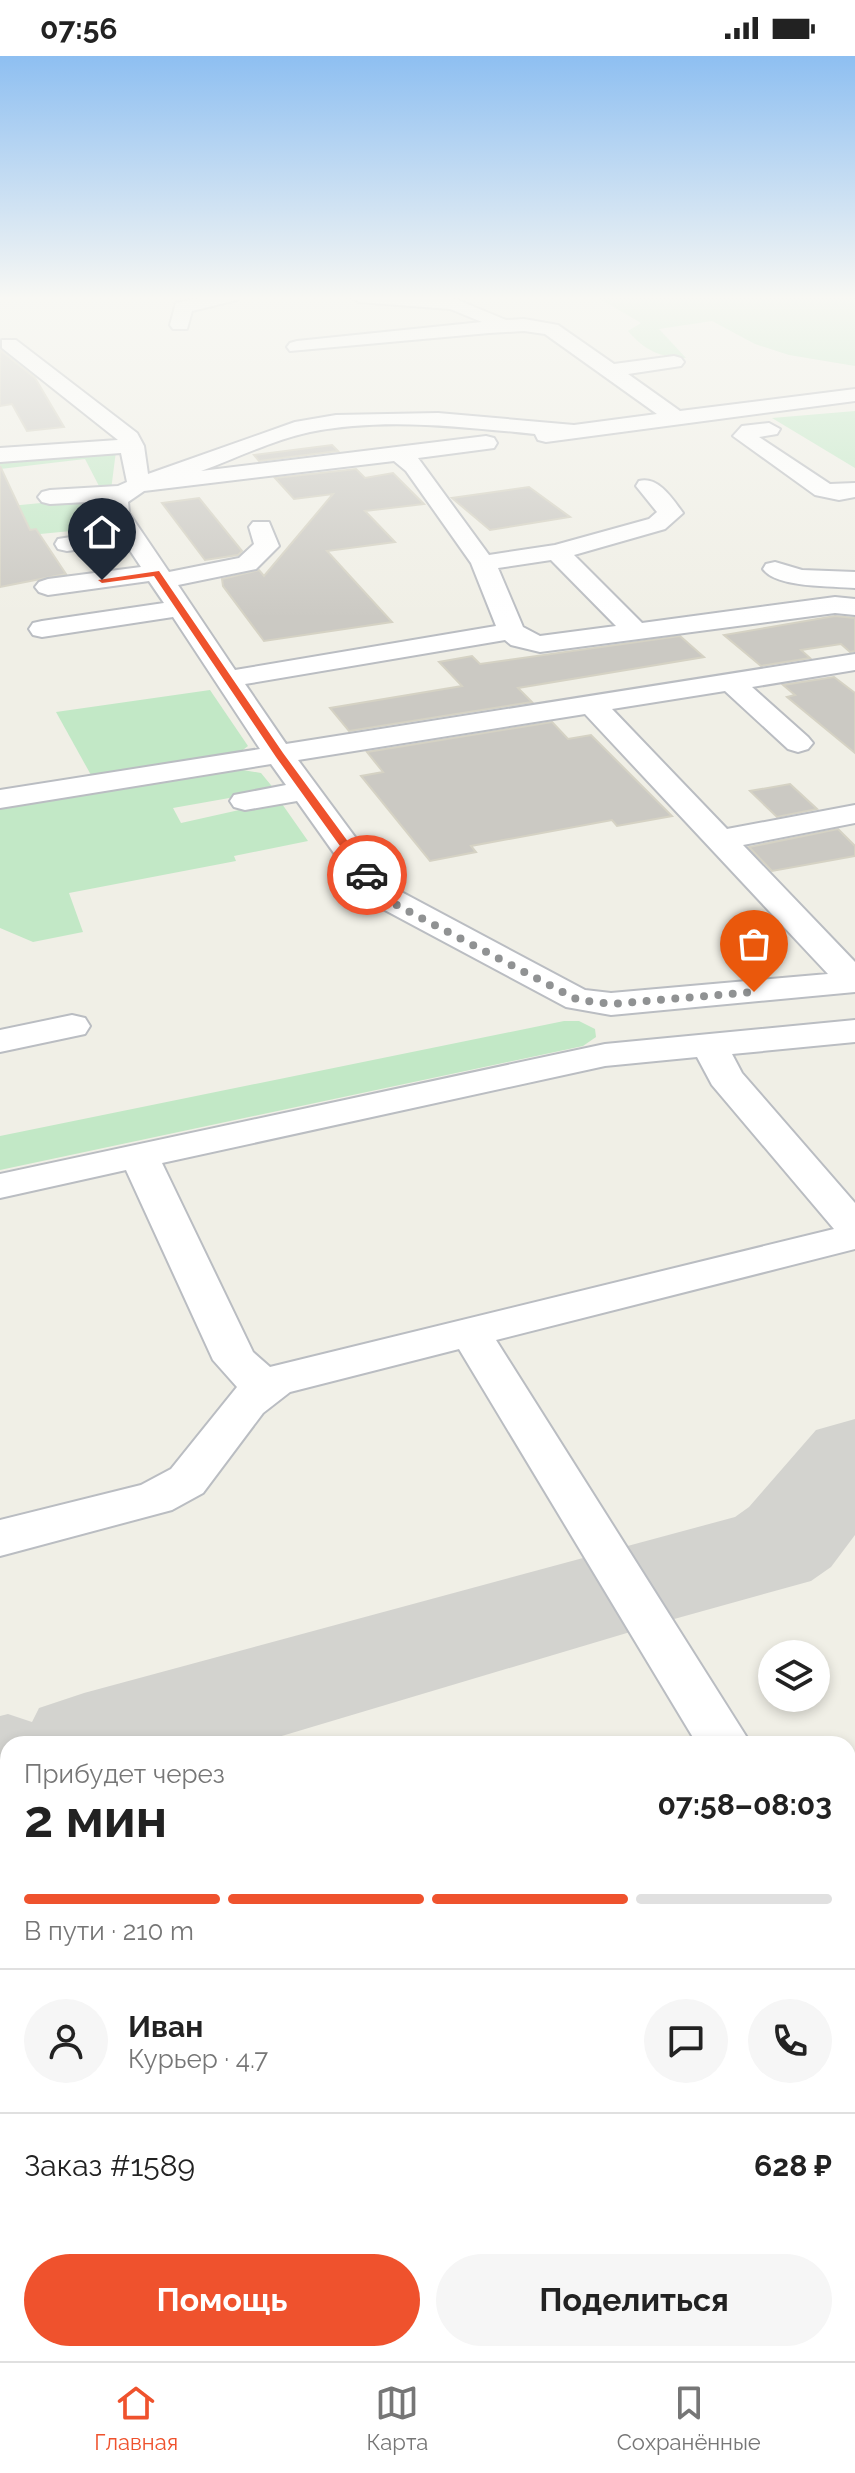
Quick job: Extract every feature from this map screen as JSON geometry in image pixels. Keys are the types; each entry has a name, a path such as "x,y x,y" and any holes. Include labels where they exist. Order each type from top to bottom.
{"lane":[{"path":"85,404 129,438 133,446 131,489"},
{"path":"655,404 677,419"},
{"path":"50,497 775,406 799,414 847,404"},
{"path":"740,411 806,451"},
{"path":"572,431 378,418 330,421 303,427 131,489 116,502 117,513 279,755 385,899 568,997 611,1004 811,987 854,980"},
{"path":"769,429 750,431 744,436 823,490 839,493 851,482"},
{"path":"0,455 133,446"},
{"path":"400,454 414,466 483,563 511,631 520,639 540,644 835,605 855,607"},
{"path":"483,563 557,552 657,524 671,513 647,486"},
{"path":"48,587 158,577 247,564 267,546 261,527"},
{"path":"67,544 130,535"},
{"path":"557,552 637,632"},
{"path":"775,569 800,577 855,580"},
{"path":"42,629 180,608"},
{"path":"228,679 511,631"},
{"path":"0,799 855,662"},
{"path":"731,682 798,743"},
{"path":"592,705 854,980"},
{"path":"245,801 306,791"},
{"path":"721,840 855,814"},
{"path":"0,1041 72,1026"},
{"path":"0,1186 605,1055 855,1031"},
{"path":"709,1044 725,1077 855,1228"},
{"path":"139,1156 235,1360 265,1387"},
{"path":"0,1538 155,1498 176,1489 187,1481 247,1402 265,1387 296,1375 855,1236"},
{"path":"470,1332 720,1736"}],"green space":[{"path":"855,411 855,468 772,418"},
{"path":"100,443 116,451 111,490 75,489 99,486 85,459 0,469 0,447"},
{"path":"91,499 97,508 92,529 40,534 36,529 0,532 0,507"},
{"path":"210,690 248,746 235,756 91,775 56,712"},
{"path":"231,768 261,773 275,790 173,808 181,823 280,801 308,841 234,856 236,861 69,893 83,932 33,942 0,928 0,807"},
{"path":"564,1021 579,1021 595,1029 596,1037 583,1046 0,1170 0,1136"}],"building":[{"path":"0,404 50,404 64,427 27,431 12,404 0,406"},
{"path":"332,445 338,451 259,461 254,455"},
{"path":"0,466 30,530 36,529 66,574 0,587"},
{"path":"356,469 365,478 393,473 424,504 365,511 395,542 327,551 392,622 264,641 223,586 222,579 259,570 264,576 333,494 294,499 275,478"},
{"path":"529,487 570,517 490,530 452,498"},
{"path":"199,498 242,551 238,555 205,560 162,503"},
{"path":"835,616 855,618 855,651 850,652 841,644 801,650 810,658 761,666 724,635"},
{"path":"680,636 704,657 518,688 532,702 349,731 330,708 462,686 439,662 472,656 480,664"},
{"path":"834,677 855,693 855,753 787,697 795,695 783,685"},
{"path":"552,722 568,739 591,735 672,816 617,826 612,820 471,846 476,852 430,861 361,776 383,772 367,752"},
{"path":"790,784 817,809 777,817 750,791"},
{"path":"838,829 855,846 855,856 772,871 749,847"}],"taxiway":[{"path":"112,1736 667,1577 770,1551 790,1537 855,1458"}],"way so far":[{"path":"367,875 385,899 568,997 611,1004 754,992"}],"route":[{"path":"102,580 156,573 279,755 367,875"}]}
